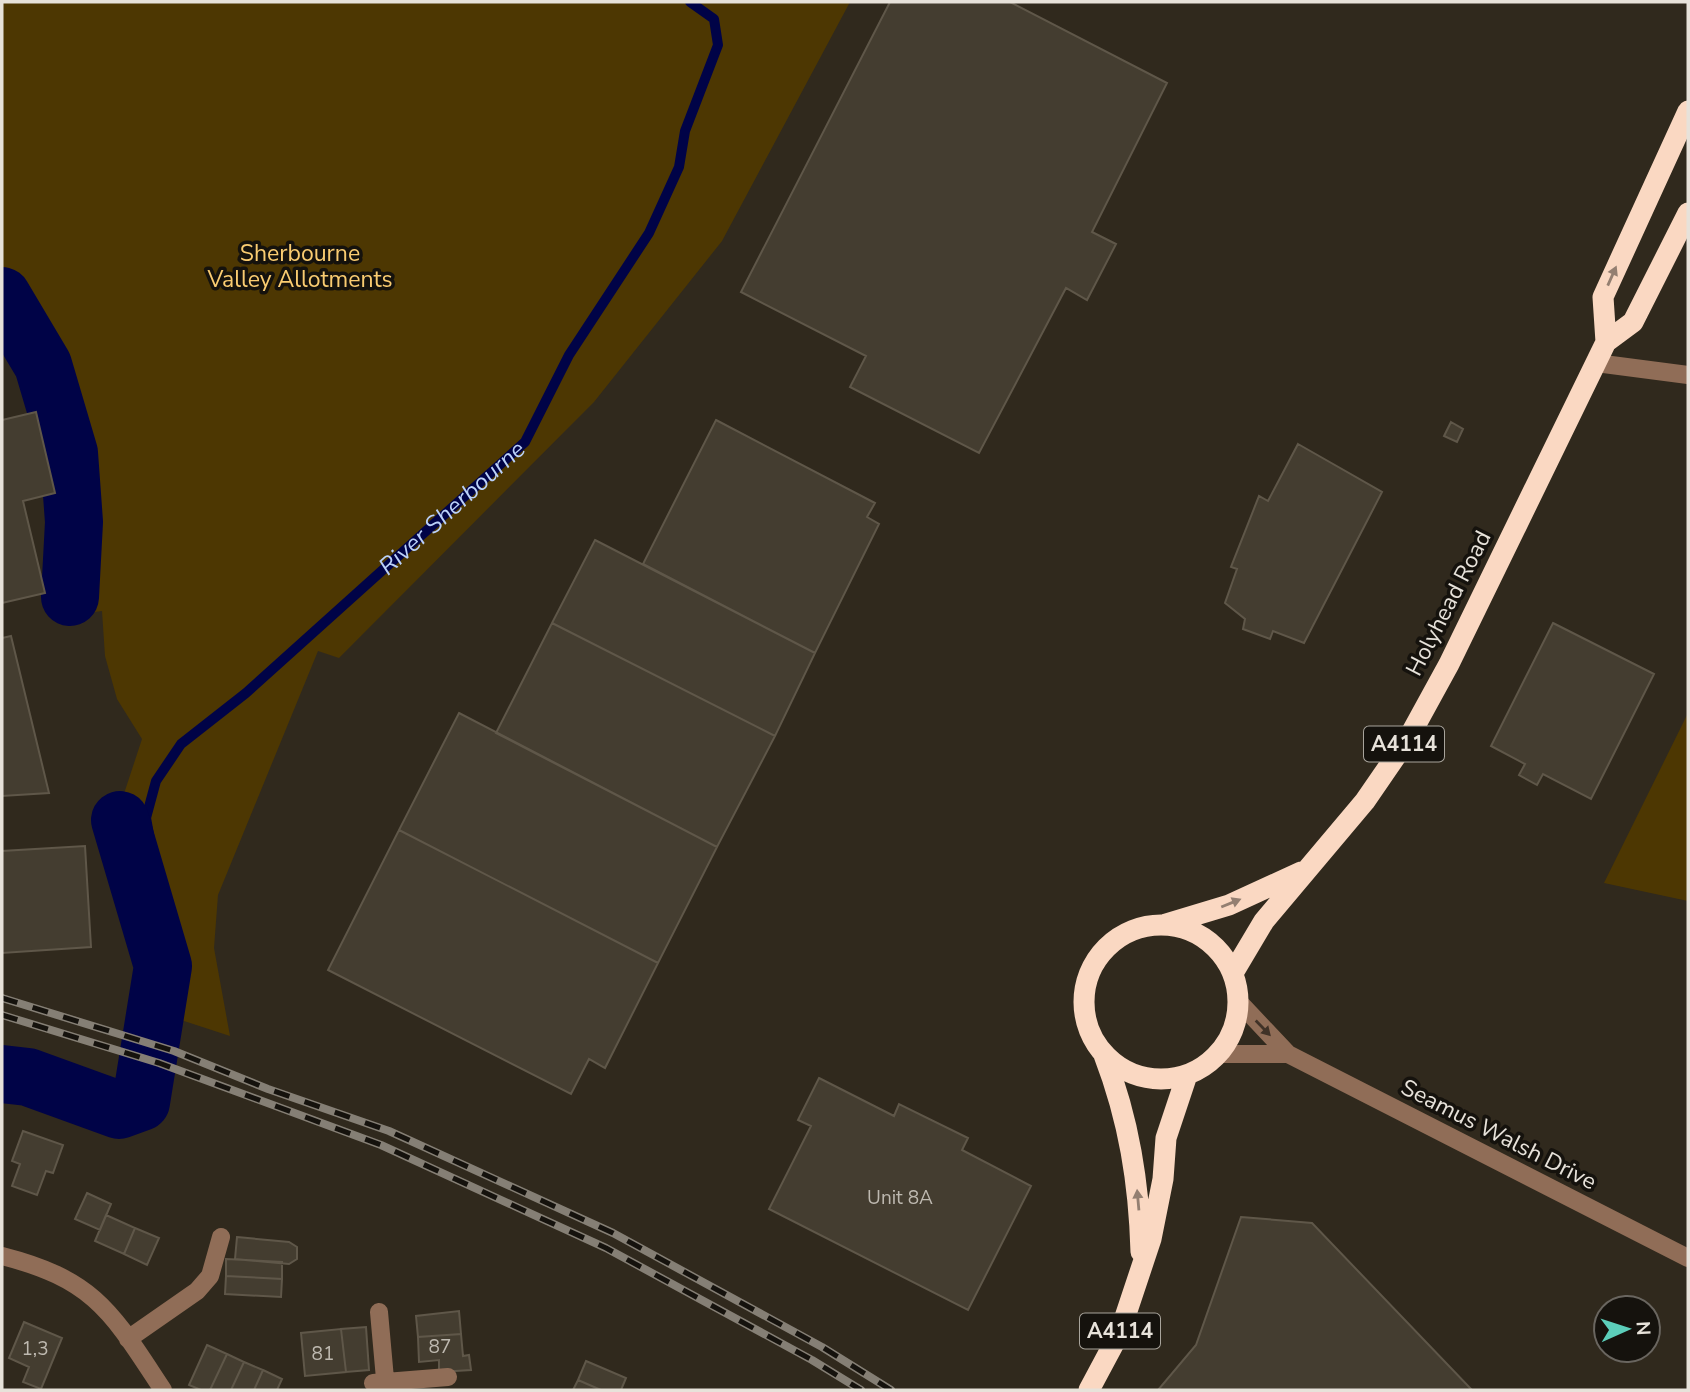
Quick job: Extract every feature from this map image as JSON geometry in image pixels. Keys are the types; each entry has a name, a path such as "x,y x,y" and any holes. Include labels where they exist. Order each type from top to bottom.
{"highway":[{"name":"Holyhead Road","path":"1606,342 1603,297 1688,111"},
{"name":"Holyhead Road","path":"1233,973 1264,921 1365,801 1411,733 1449,664 1606,342 1633,322 1688,213"},
{"name":"Holyhead Road","path":"1166,924 1229,905 1307,869"},
{"path":"1166,924 1205,939 1221,953 1233,973 1238,1001 1234,1029 1218,1054 1206,1066 1185,1077 1171,1080 1141,1077 1115,1065 1103,1054 1087,1024 1085,1010 1089,976 1104,949 1127,933 1166,924"},
{"name":"A4114","path":"1103,1054 1121,1100 1134,1154 1142,1268"},
{"name":"A4114","path":"1089,1390 1120,1332 1142,1268 1158,1212 1166,1138 1185,1077"}],"street":[{"path":"1596,363 1688,375"},
{"path":"1238,1001 1288,1054"},
{"path":"1218,1054 1288,1054"},
{"name":"Seamus Walsh Drive","path":"1288,1054 1688,1258"},
{"path":"128,1339 197,1291 210,1276 221,1237"},
{"path":"2,1256 34,1264 80,1286 105,1307 163,1390"},
{"path":"379,1312 382,1385 448,1377"}],"green space":[{"name":"Sherbourne Valley Allotments","path":"2,2 850,2 722,241 594,402 339,658 318,651 218,895 214,948 230,1036 138,1006 146,964 114,824 142,739 117,699 105,656 102,611 79,614 80,505 74,437 53,360 2,273"},
{"path":"1688,713 1688,901 1604,883"}],"building":[{"path":"890,2 1010,2 1167,83 1092,232 1116,244 1087,300 1066,288 979,453 850,387 866,356 741,292"},
{"path":"36,412 55,493 23,501 45,593 2,603 2,420"},
{"path":"716,420 875,503 867,517 879,524 815,653 643,564"},
{"path":"1451,422 1463,429 1457,442 1444,436"},
{"path":"1298,444 1382,492 1304,643 1273,631 1270,639 1243,629 1245,619 1225,603 1237,569 1231,567 1259,496 1268,501"},
{"path":"595,540 815,653 775,736 552,623"},
{"path":"552,623 775,736 717,847 496,733"},
{"path":"1553,623 1654,674 1591,799 1543,774 1537,785 1519,775 1525,764 1491,746"},
{"path":"11,636 49,793 2,796 2,638"},
{"path":"459,713 717,847 658,963 399,830"},
{"path":"399,830 658,963 605,1068 589,1059 571,1094 328,970"},
{"path":"85,846 91,947 2,953 2,851"},
{"path":"819,1078 894,1116 899,1104 968,1138 962,1150 1031,1186 968,1310 769,1209 811,1126 798,1120"},
{"path":"23,1131 63,1145 53,1173 46,1171 37,1195 12,1186 20,1164 12,1161"},
{"path":"87,1193 111,1204 100,1230 75,1219"},
{"path":"106,1215 135,1228 124,1254 95,1241"},
{"path":"1241,1217 1312,1223 1472,1390 1158,1390 1196,1345"},
{"path":"135,1228 159,1238 147,1265 124,1254"},
{"path":"237,1237 289,1242 297,1247 297,1259 289,1264 235,1259"},
{"path":"226,1259 282,1262 282,1279 226,1276"},
{"path":"226,1276 282,1279 281,1297 225,1294"},
{"path":"459,1311 461,1334 418,1337 416,1316"},
{"path":"24,1322 62,1338 41,1389 23,1382 29,1367 9,1358"},
{"path":"366,1327 369,1370 346,1372 341,1329"},
{"path":"341,1329 346,1372 305,1376 301,1333"},
{"path":"461,1334 463,1356 469,1355 471,1370 439,1372 439,1360 419,1362 418,1337"},
{"path":"207,1345 227,1354 210,1390 201,1390 189,1385"},
{"path":"227,1354 244,1362 231,1390 210,1390"},
{"path":"586,1361 626,1378 621,1390 601,1390 578,1380"},
{"path":"244,1362 263,1370 254,1390 231,1390"},
{"path":"263,1370 282,1379 277,1390 254,1390"},
{"path":"578,1380 601,1390 573,1390"}],"waterway":[{"name":"River Sherbourne","path":"163,966 174,949 176,933 152,851 146,818 156,781 181,744 246,693 525,442 569,355 649,233 679,167 685,131 718,45 714,19 690,2"},
{"name":"River Sherbourne","path":"2,296 43,365 69,453 74,522 70,597"},
{"name":"River Sherbourne","path":"2,1074 28,1077 119,1110 141,1102 163,966 120,820"}],"railway":[{"path":"2,998 174,1051 268,1089 389,1131 613,1233 822,1347 891,1390"},
{"path":"2,1015 159,1063 381,1145 606,1248 812,1360 861,1390"}]}
